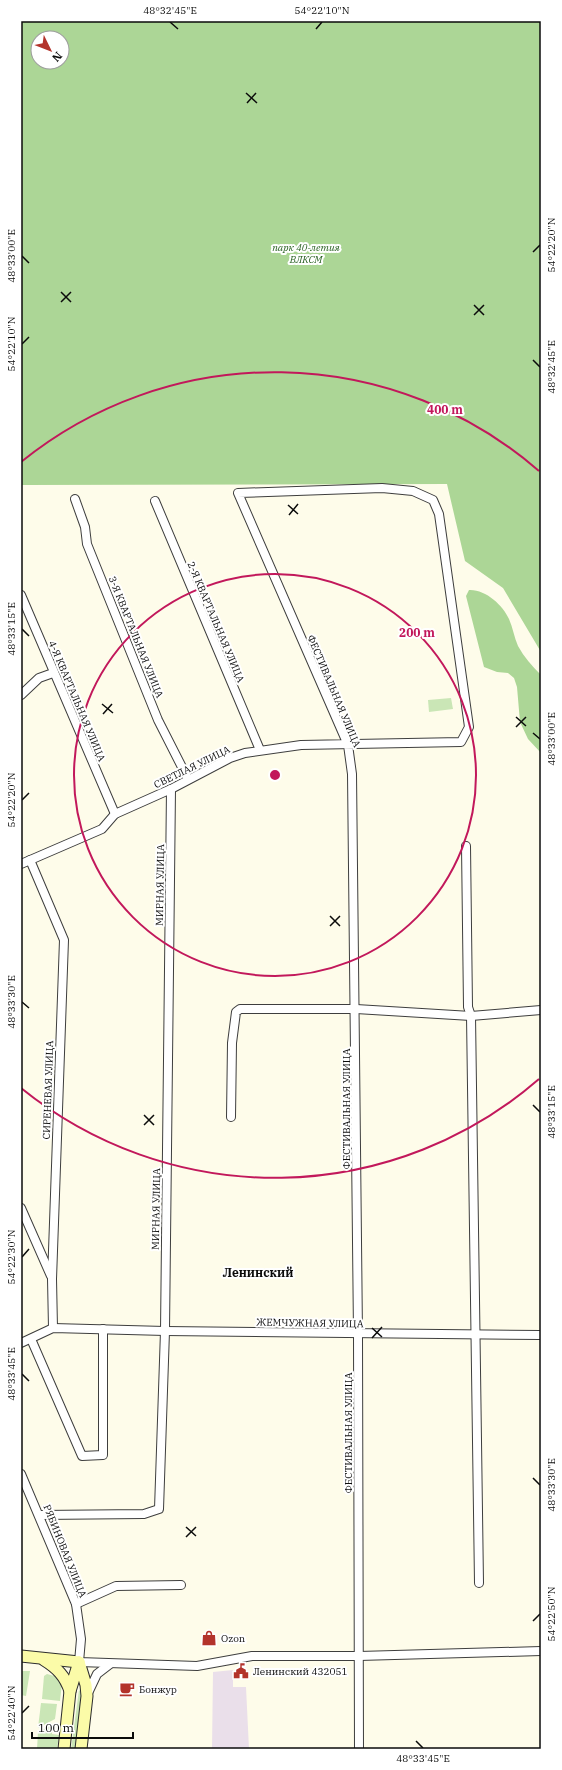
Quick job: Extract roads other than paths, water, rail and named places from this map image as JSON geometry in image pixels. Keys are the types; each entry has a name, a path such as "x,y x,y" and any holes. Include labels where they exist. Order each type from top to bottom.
{"main road":[{"path":"21,1656 79,1662"},
{"path":"41,1658 61,1673 70,1690"},
{"path":"64,1749 70,1690 79,1662"},
{"path":"79,1662 86,1684 87,1696 81,1749"}],"street":[{"name":"ФЕСТИВАЛЬНАЯ УЛИЦА","path":"359,1749 356,1009 352,774 348,745 238,493 382,488 413,491 433,500 439,514 469,727 461,742"},
{"name":"3-Я КВАРТАЛЬНАЯ УЛИЦА","path":"75,499 85,527 87,544 158,720 188,779"},
{"name":"2-Я КВАРТАЛЬНАЯ УЛИЦА","path":"155,501 260,750"},
{"name":"4-Я КВАРТАЛЬНАЯ УЛИЦА","path":"21,595 53,673 115,814"},
{"path":"21,695 39,678 53,673"},
{"name":"СВЕТЛАЯ УЛИЦА","path":"21,864 102,829 115,814 171,789 230,758 260,750 301,745 461,742"},
{"name":"МИРНАЯ УЛИЦА","path":"40,1515 144,1514 159,1509 165,1331 171,789"},
{"path":"466,846 468,1007 471,1016 475,1236 479,1583"},
{"name":"СИРЕНЕВАЯ УЛИЦА","path":"30,860 64,940 52,1279 53,1328"},
{"path":"231,1117 232,1043 236,1012 240,1009 356,1009 471,1016 541,1010"},
{"path":"21,1208 52,1279"},
{"path":"21,1344 53,1328"},
{"name":"ЖЕМЧУЖНАЯ УЛИЦА","path":"53,1328 358,1334 541,1335"},
{"path":"31,1339 82,1456 102,1455 102,1329"},
{"name":"РЯБИНОВАЯ УЛИЦА","path":"21,1474 40,1515 76,1604 81,1639 79,1662"},
{"path":"76,1604 116,1586 181,1585"},
{"path":"79,1662 196,1666 252,1656 359,1656 541,1651"},
{"path":"87,1696 97,1674 110,1664"}],"place":[{"name":"Ozon","path":"209,1638"},
{"name":"Ленинский 432051","path":"241,1671"},
{"name":"Бонжур","path":"127,1689"}],"district":[{"name":"Ленинский","path":"258,1272"}],"park label":[{"name":"парк 40-летия ВЛКСМ","path":"306,252"}]}
